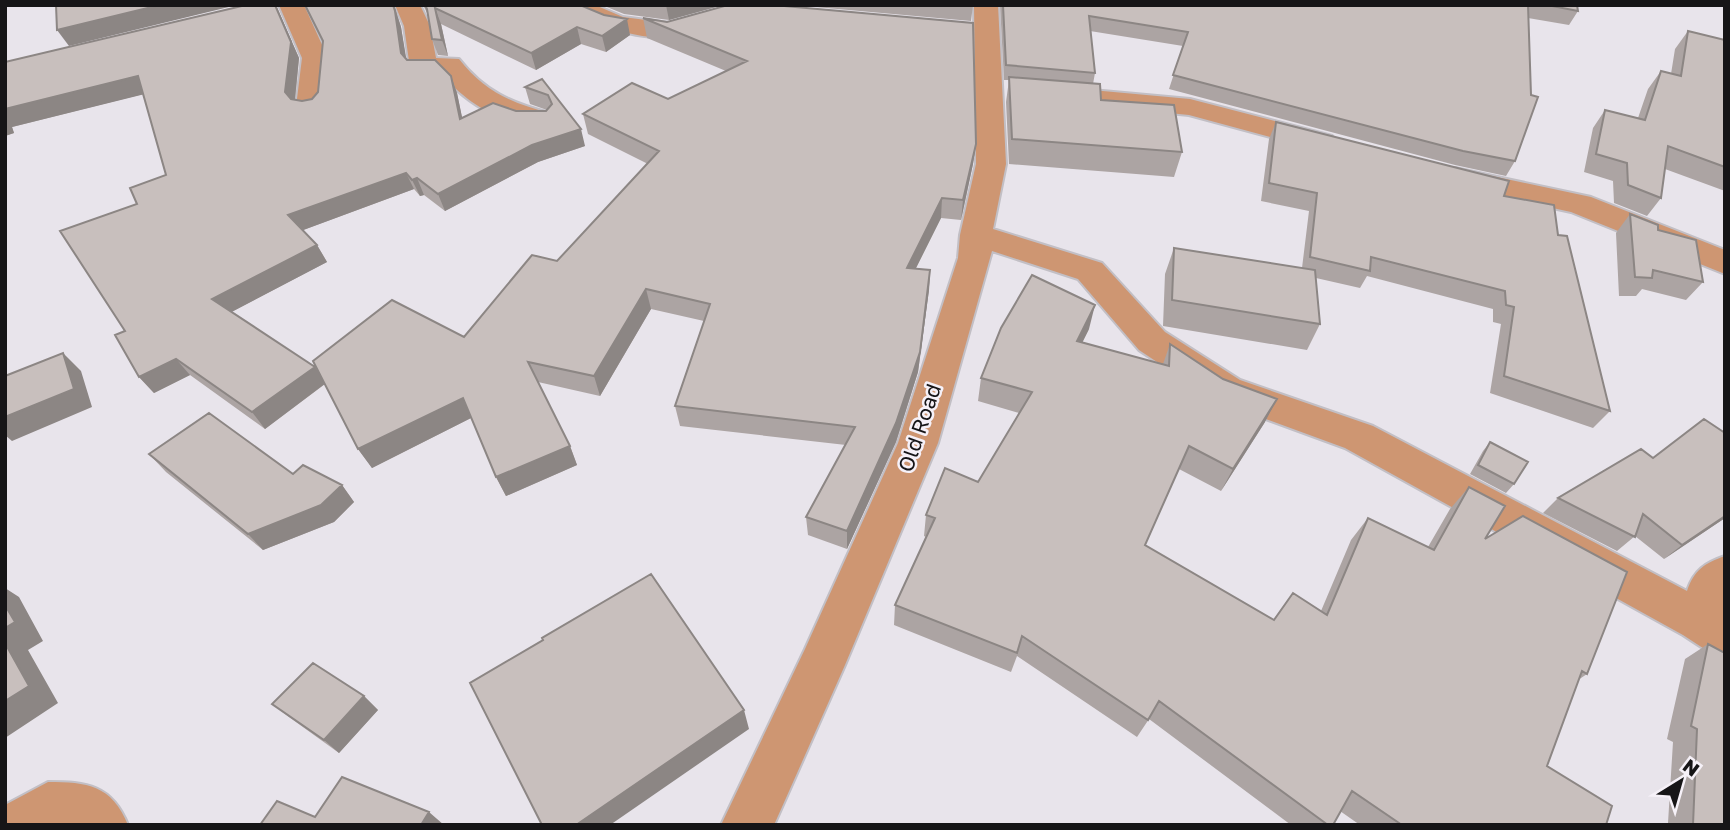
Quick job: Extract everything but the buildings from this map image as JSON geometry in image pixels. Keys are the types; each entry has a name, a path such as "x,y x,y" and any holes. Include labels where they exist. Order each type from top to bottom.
{"street":[{"path":"407,5 417,26 424,68 449,65 478,98 505,111 541,119"},
{"path":"573,5 618,24 670,31 717,18"},
{"path":"280,6 315,58 310,107"},
{"name":"Old Road","path":"747,825 822,665 918,443 975,258 976,235 991,164 987,89 978,23"},
{"path":"987,89 1190,107 1348,149"},
{"path":"1427,170 1580,204 1725,263"},
{"path":"976,235 1090,271 1152,341 1227,390 1359,437 1712,629 1711,585 1725,575"},
{"path":"34,817 82,808 102,825"}]}
